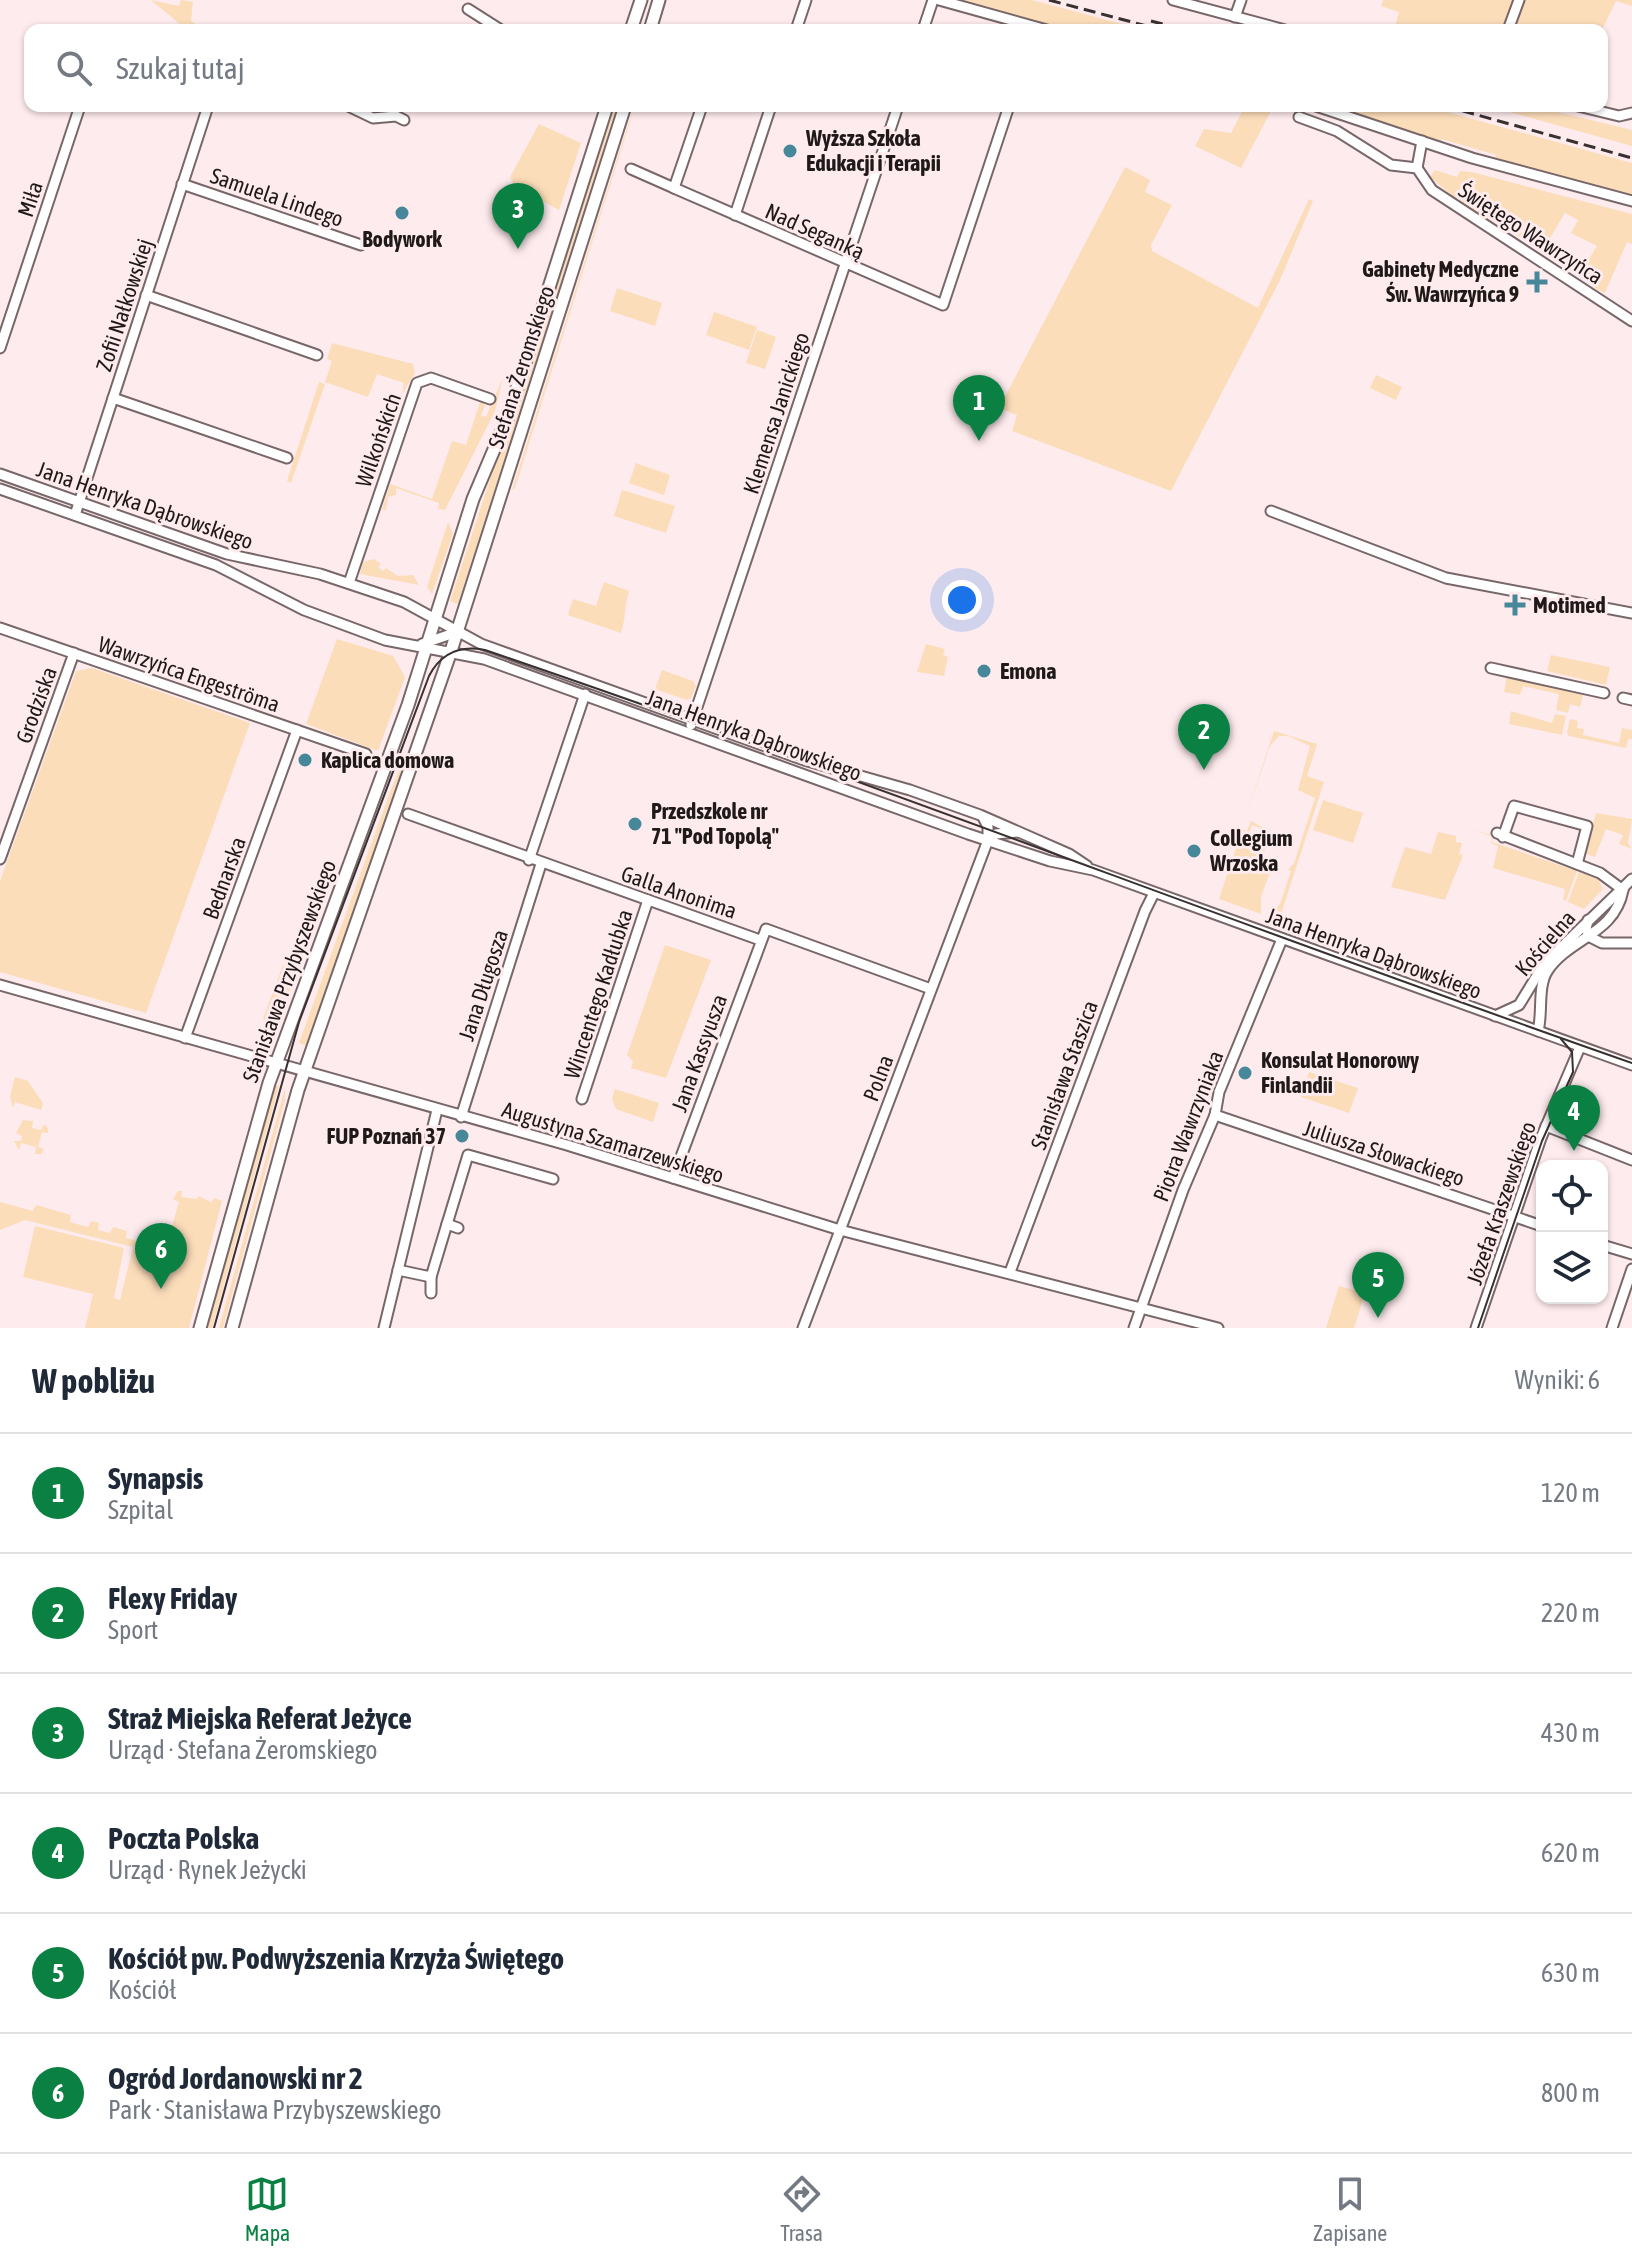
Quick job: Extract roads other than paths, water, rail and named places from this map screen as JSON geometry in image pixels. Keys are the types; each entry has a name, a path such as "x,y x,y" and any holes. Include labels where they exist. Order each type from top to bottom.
{"main road":[{"path":"633,24 641,0"},
{"path":"652,24 659,0"},
{"name":"Stefana Żeromskiego","path":"429,636 473,499 507,419 605,112"},
{"name":"Stefana Żeromskiego","path":"454,641 623,112"},
{"name":"Stanisława Przybyszewskiego","path":"200,1328 275,1064 429,636"},
{"name":"Stanisława Przybyszewskiego","path":"232,1328 304,1072 454,641"}],"street":[{"path":"798,24 806,0"},
{"path":"925,24 933,0"},
{"path":"939,0 1023,24"},
{"path":"1173,0 1262,24"},
{"path":"1235,17 1241,0"},
{"path":"1510,24 1519,0"},
{"path":"468,9 492,24"},
{"name":"Miła","path":"0,348 78,112"},
{"name":"Zofii Nałkowskiej","path":"75,515 206,112"},
{"path":"360,112 373,118 396,116 404,120"},
{"path":"674,188 700,112"},
{"path":"735,215 769,112"},
{"name":"Klemensa Janickiego","path":"689,731 896,112"},
{"name":"Nad Seganką","path":"631,169 943,305 1007,112"},
{"name":"Świętego Wawrzyńca","path":"1334,112 1472,158 1632,201"},
{"path":"1603,112 1619,116 1632,113"},
{"path":"1299,117 1337,131 1391,165 1417,168 1422,141"},
{"name":"Świętego Wawrzyńca","path":"1417,168 1432,190 1632,321"},
{"name":"Samuela Lindego","path":"182,184 361,245"},
{"path":"146,295 317,355"},
{"name":"Wilkońskich","path":"349,583 417,383 431,378 490,399"},
{"path":"113,398 287,458"},
{"name":"Jana Henryka Dąbrowskiego","path":"0,476 227,554 349,583 404,602 429,636 454,641 477,656 988,840 1050,861 1093,870"},
{"name":"Jana Henryka Dąbrowskiego","path":"0,489 224,568 304,610 401,646 429,636 481,644 804,760 910,790 980,815 1093,870 1154,893 1580,1047 1632,1062"},
{"path":"1271,511 1446,578 1632,613"},
{"name":"Wawrzyńca Engeströma","path":"0,628 366,754"},
{"name":"Jana Henryka Dąbrowskiego","path":"429,636 454,641"},
{"path":"401,646 414,657 418,672"},
{"name":"Grodziska","path":"0,859 74,653"},
{"path":"1491,668 1604,693"},
{"path":"529,860 585,694"},
{"name":"Bednarska","path":"185,1038 297,730"},
{"path":"1577,864 1587,826 1514,806 1500,835 1600,873 1623,890"},
{"name":"Galla Anonima","path":"408,814 529,860 760,940 763,931 772,929 931,989"},
{"path":"980,815 988,824 988,840"},
{"path":"988,840 996,834 1020,832"},
{"name":"Polna","path":"803,1328 988,840"},
{"name":"Jana Długosza","path":"461,1117 541,864"},
{"name":"Kościelna","path":"1495,1016 1519,1005 1544,964 1632,879"},
{"name":"Kościelna","path":"1538,1031 1545,975 1557,961 1611,919 1620,904 1623,890"},
{"name":"Stanisława Staszica","path":"1010,1272 1154,893"},
{"name":"Wincentego Kadłubka","path":"582,1099 648,900"},
{"path":"1588,920 1586,929 1590,937 1602,943 1632,943"},
{"name":"Piotra Wawrzyniaka","path":"1134,1328 1178,1204 1215,1115 1219,1092 1282,939"},
{"name":"Jana Kassyusza","path":"673,1178 760,940"},
{"name":"Augustyna Szamarzewskiego","path":"0,985 673,1178 840,1230 1218,1328"},
{"name":"Józefa Kraszewskiego","path":"1476,1328 1546,1126 1580,1047"},
{"path":"384,1328 437,1110"},
{"name":"Juliusza Słowackiego","path":"1215,1115 1536,1224"},
{"path":"1546,1126 1632,1160"},
{"path":"431,1293 431,1277 468,1155 553,1179"},
{"path":"447,1224 458,1228"},
{"path":"1608,1247 1632,1254"},
{"path":"1612,1328 1632,1269"},
{"path":"398,1270 431,1277"}],"tram line":[{"path":"214,1328 299,1022 429,676 445,656 459,650 485,650 629,700 1632,1063"},
{"path":"1478,1328 1542,1141 1573,1072 1572,1052 1561,1039"}],"railway":[{"path":"1049,0 1139,24"},
{"path":"1151,21 1163,24"},
{"path":"1467,112 1632,158"}],"place":[{"name":"Wyższa Szkoła Edukacji i Terapii","path":"790,151"},
{"name":"Bodywork","path":"402,213"},
{"name":"Straż Miejska Referat Jeżyce","path":"518,249"},
{"name":"Gabinety Medyczne Św. Wawrzyńca 9","path":"1537,282"},
{"name":"Synapsis","path":"979,441"},
{"name":"Motimed","path":"1515,605"},
{"name":"Emona","path":"984,671"},
{"name":"Kaplica domowa","path":"305,760"},
{"name":"Flexy Friday","path":"1204,770"},
{"name":"Przedszkole nr 71 \"Pod Topolą\"","path":"635,824"},
{"name":"Collegium Wrzoska","path":"1194,851"},
{"name":"Konsulat Honorowy Finlandii","path":"1245,1073"},
{"name":"FUP Poznań 37","path":"462,1136"},
{"name":"Poczta Polska","path":"1574,1151"},
{"name":"Ogród Jordanowski nr 2","path":"161,1289"},
{"name":"Kościół pw. Podwyższenia Krzyża Świętego","path":"1378,1318"}]}
